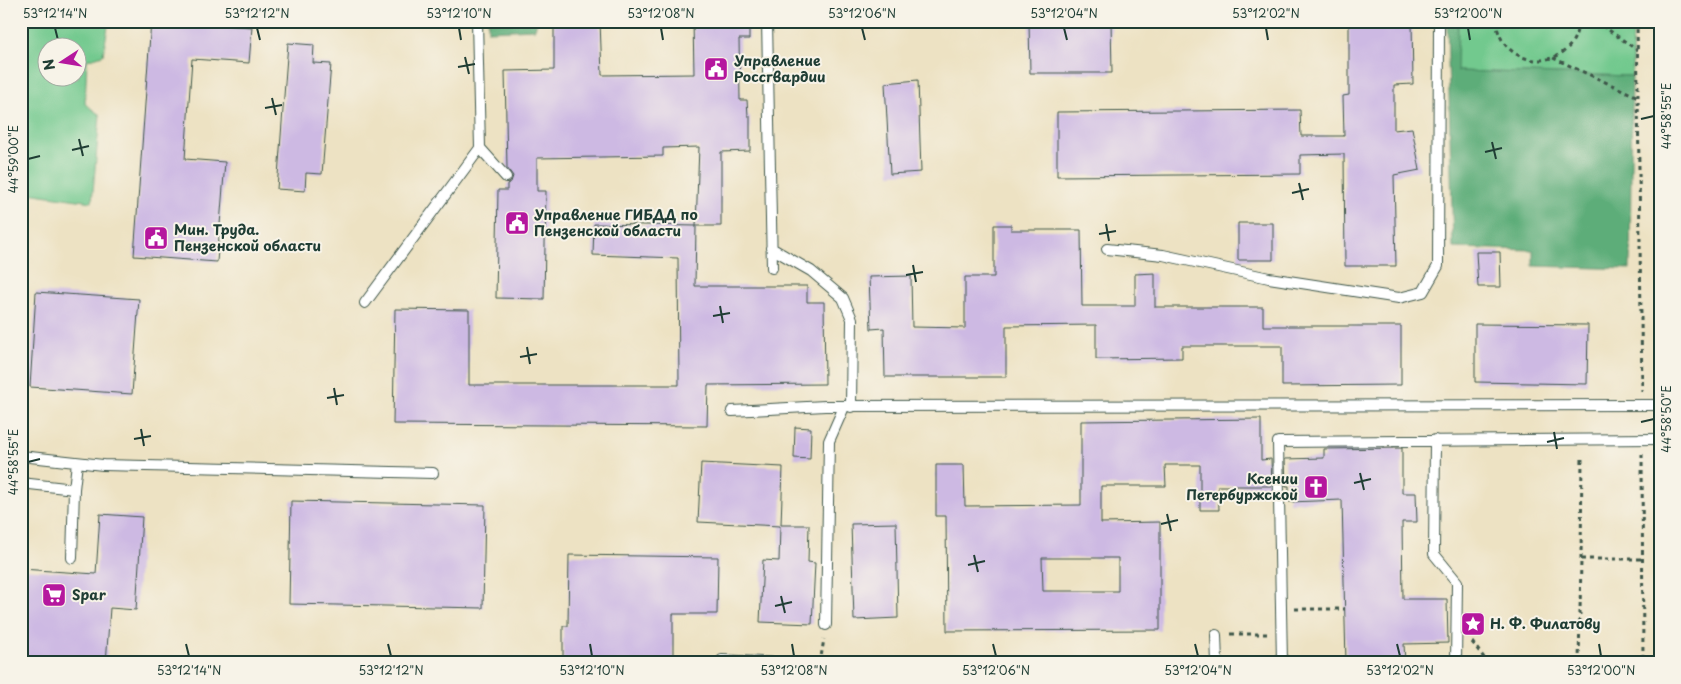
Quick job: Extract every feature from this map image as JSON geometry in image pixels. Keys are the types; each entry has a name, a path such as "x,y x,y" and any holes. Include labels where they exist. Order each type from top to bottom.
{"lane":[{"path":"365,303 480,148 477,21"},
{"path":"767,21 772,268"},
{"path":"1107,249 1163,255 1269,278 1399,298 1423,292 1438,266 1439,21"},
{"path":"480,148 506,177"},
{"path":"771,248 811,271 843,298 852,319 848,407 829,441 826,624"},
{"path":"732,412 825,406 1660,405"},
{"path":"1282,663 1278,442 1660,439"},
{"path":"1435,440 1434,554 1456,582 1456,663"},
{"path":"21,456 103,465 433,474"},
{"path":"72,558 76,463"},
{"path":"21,484 74,489"},
{"path":"1216,635 1217,663"},
{"path":"722,660 777,663"}],"path":[{"path":"1496,21 1497,31 1503,43 1513,53 1526,59 1539,61 1553,58 1564,51 1573,40 1578,28 1578,21"},
{"path":"1596,21 1602,27 1638,50"},
{"path":"1637,21 1642,405"},
{"path":"1553,58 1638,97"},
{"path":"1642,439 1643,663"},
{"path":"1579,663 1582,440"},
{"path":"1581,559 1642,559"},
{"path":"1282,609 1345,609"},
{"path":"820,663 826,624"},
{"path":"1245,634 1282,633"}],"green space":[{"path":"21,21 109,21 103,55 88,60 88,38 38,38 38,88 86,88 85,104 100,115 92,202 28,193 24,230 21,230"},
{"path":"488,21 537,21 535,29 488,31"},
{"path":"1447,21 1458,21 1457,71 1632,76 1630,269 1533,266 1533,250 1453,248"},
{"path":"1458,21 1633,21 1632,76 1456,71"}],"building":[{"path":"151,21 252,27 249,63 192,59 185,159 225,162 217,262 134,256"},
{"path":"554,21 600,21 602,75 694,74 693,21 749,21 749,39 739,39 740,100 747,100 748,116 750,116 750,151 721,152 721,226 696,226 699,147 663,148 663,156 537,158 537,191 546,191 544,299 496,298 498,190 507,190 507,184 511,182 513,176 507,168 505,71 554,70"},
{"path":"1029,21 1111,21 1112,73 1030,73"},
{"path":"1349,21 1412,21 1413,84 1394,85 1394,130 1412,128 1420,170 1394,175 1396,266 1345,266 1344,154 1300,155 1300,174 1057,176 1057,112 1300,110 1301,136 1344,136 1343,96 1349,95"},
{"path":"288,43 314,45 313,63 331,64 322,174 306,173 305,191 277,189"},
{"path":"918,80 921,172 890,174 885,83"},
{"path":"1238,223 1273,223 1273,260 1238,260"},
{"path":"594,224 696,226 695,286 807,286 807,302 824,302 825,384 708,385 707,426 393,424 395,309 469,310 469,385 679,385 678,258 593,255"},
{"path":"994,225 1011,225 1011,230 1081,230 1082,306 1135,306 1135,274 1155,273 1155,307 1263,307 1263,326 1401,326 1401,385 1282,386 1282,346 1182,346 1182,358 1096,359 1096,325 1006,326 1006,377 885,377 884,328 871,329 869,277 911,276 912,327 965,328 965,277 994,277"},
{"path":"1476,252 1500,252 1501,287 1478,287"},
{"path":"36,292 139,299 132,394 30,387"},
{"path":"1475,324 1588,325 1587,384 1475,382"},
{"path":"1261,419 1261,460 1271,459 1272,486 1218,486 1219,510 1200,510 1200,465 1165,465 1166,486 1101,486 1101,523 1160,522 1160,630 947,631 946,516 936,516 936,465 964,465 965,506 1081,505 1081,421","holes":["1042,558 1118,558 1118,591 1043,591"]},
{"path":"795,427 811,428 810,459 794,458"},
{"path":"1402,448 1402,493 1416,493 1417,522 1402,522 1403,599 1447,599 1448,643 1404,644 1405,663 1346,663 1342,500 1289,502 1289,486 1286,486 1285,459 1324,458 1324,449"},
{"path":"701,463 783,467 781,525 809,525 808,562 815,563 812,624 760,622 763,560 779,561 780,526 698,522"},
{"path":"291,501 485,505 483,608 289,604"},
{"name":"Spar","path":"100,514 142,517 136,610 110,608 106,663 21,663 21,569 96,574"},
{"path":"896,523 898,618 854,620 851,524"},
{"path":"569,555 718,557 717,614 673,614 673,663 563,663 563,626 568,626"}],"place":[{"name":"Управление Россгвардии","path":"716,69"},
{"name":"Управление ГИБДД по Пензенской области","path":"517,223"},
{"name":"Мин. Труда. Пензенской области","path":"156,238"},
{"name":"Ксении Петербуржской","path":"1316,487"},
{"name":"Spar","path":"54,595"},
{"name":"Н. Ф. Филатову","path":"1473,624"}]}
